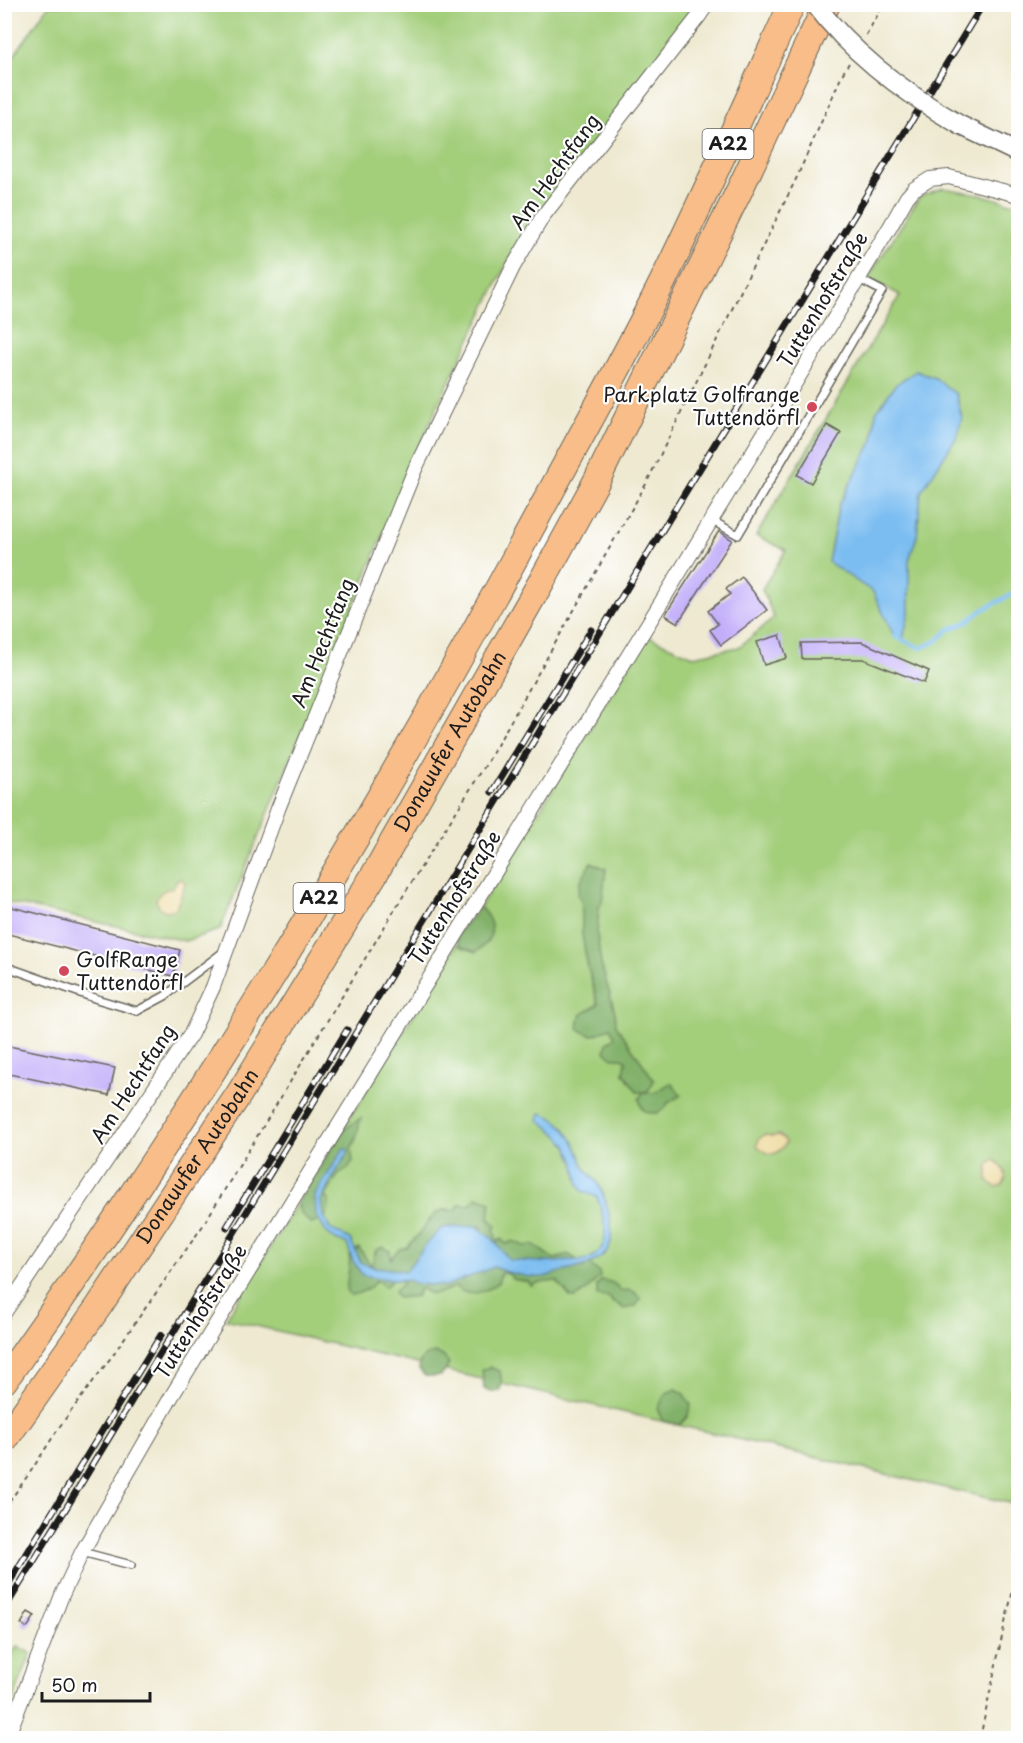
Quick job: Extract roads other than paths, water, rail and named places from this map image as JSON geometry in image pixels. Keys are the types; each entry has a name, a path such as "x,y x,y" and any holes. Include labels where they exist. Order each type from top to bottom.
{"highway":[{"name":"Donauufer Autobahn","path":"4,1381 73,1284 212,1073 345,856 471,639 662,283 792,4"},
{"name":"Donauufer Autobahn","path":"4,1441 99,1306 239,1094 374,875 597,480 740,189 827,4"}],"street":[{"name":"Am Hechtfang","path":"4,1313 191,1034 213,987 278,809 415,469 513,267 543,216 707,4"},
{"path":"815,4 848,42 903,89 960,125 1018,153"},
{"name":"Tuttenhofstraße","path":"7,1738 62,1595 82,1552 179,1384 859,279 907,196 930,179 949,177 1018,195"}],"lane":[{"path":"711,520 738,535 882,291 859,279"},
{"path":"4,966 137,1011 165,996 226,950"},
{"path":"82,1552 131,1565"}],"water":[{"path":"916,371 935,378 956,394 962,418 956,438 921,492 917,536 909,560 909,613 903,639 894,636 873,592 828,562 839,505 873,440 876,412 895,385"},
{"path":"541,1113 559,1123 568,1133 584,1166 597,1182 607,1205 611,1224 609,1248 601,1258 588,1264 543,1277 518,1275 494,1267 446,1286 362,1275 352,1259 347,1244 337,1241 325,1231 316,1214 315,1195 344,1148 349,1151 321,1200 322,1212 330,1229 350,1239 361,1263 406,1271 442,1228 476,1226 492,1238 509,1260 582,1261 594,1256 604,1242 605,1234 605,1224 597,1197 582,1191 574,1161 567,1146 559,1136 539,1120"}],"waterway":[{"path":"894,636 921,648 937,641 948,630 967,622 984,609 1018,591"}],"railway":[{"path":"4,1610 983,4"},
{"path":"492,792 591,630"},
{"path":"227,1227 347,1030"},
{"path":"4,1591 161,1335"}],"place":[{"name":"Parkplatz Golfrange Tuttendörfl","path":"812,407"},
{"name":"GolfRange Tuttendörfl","path":"64,971"}]}
